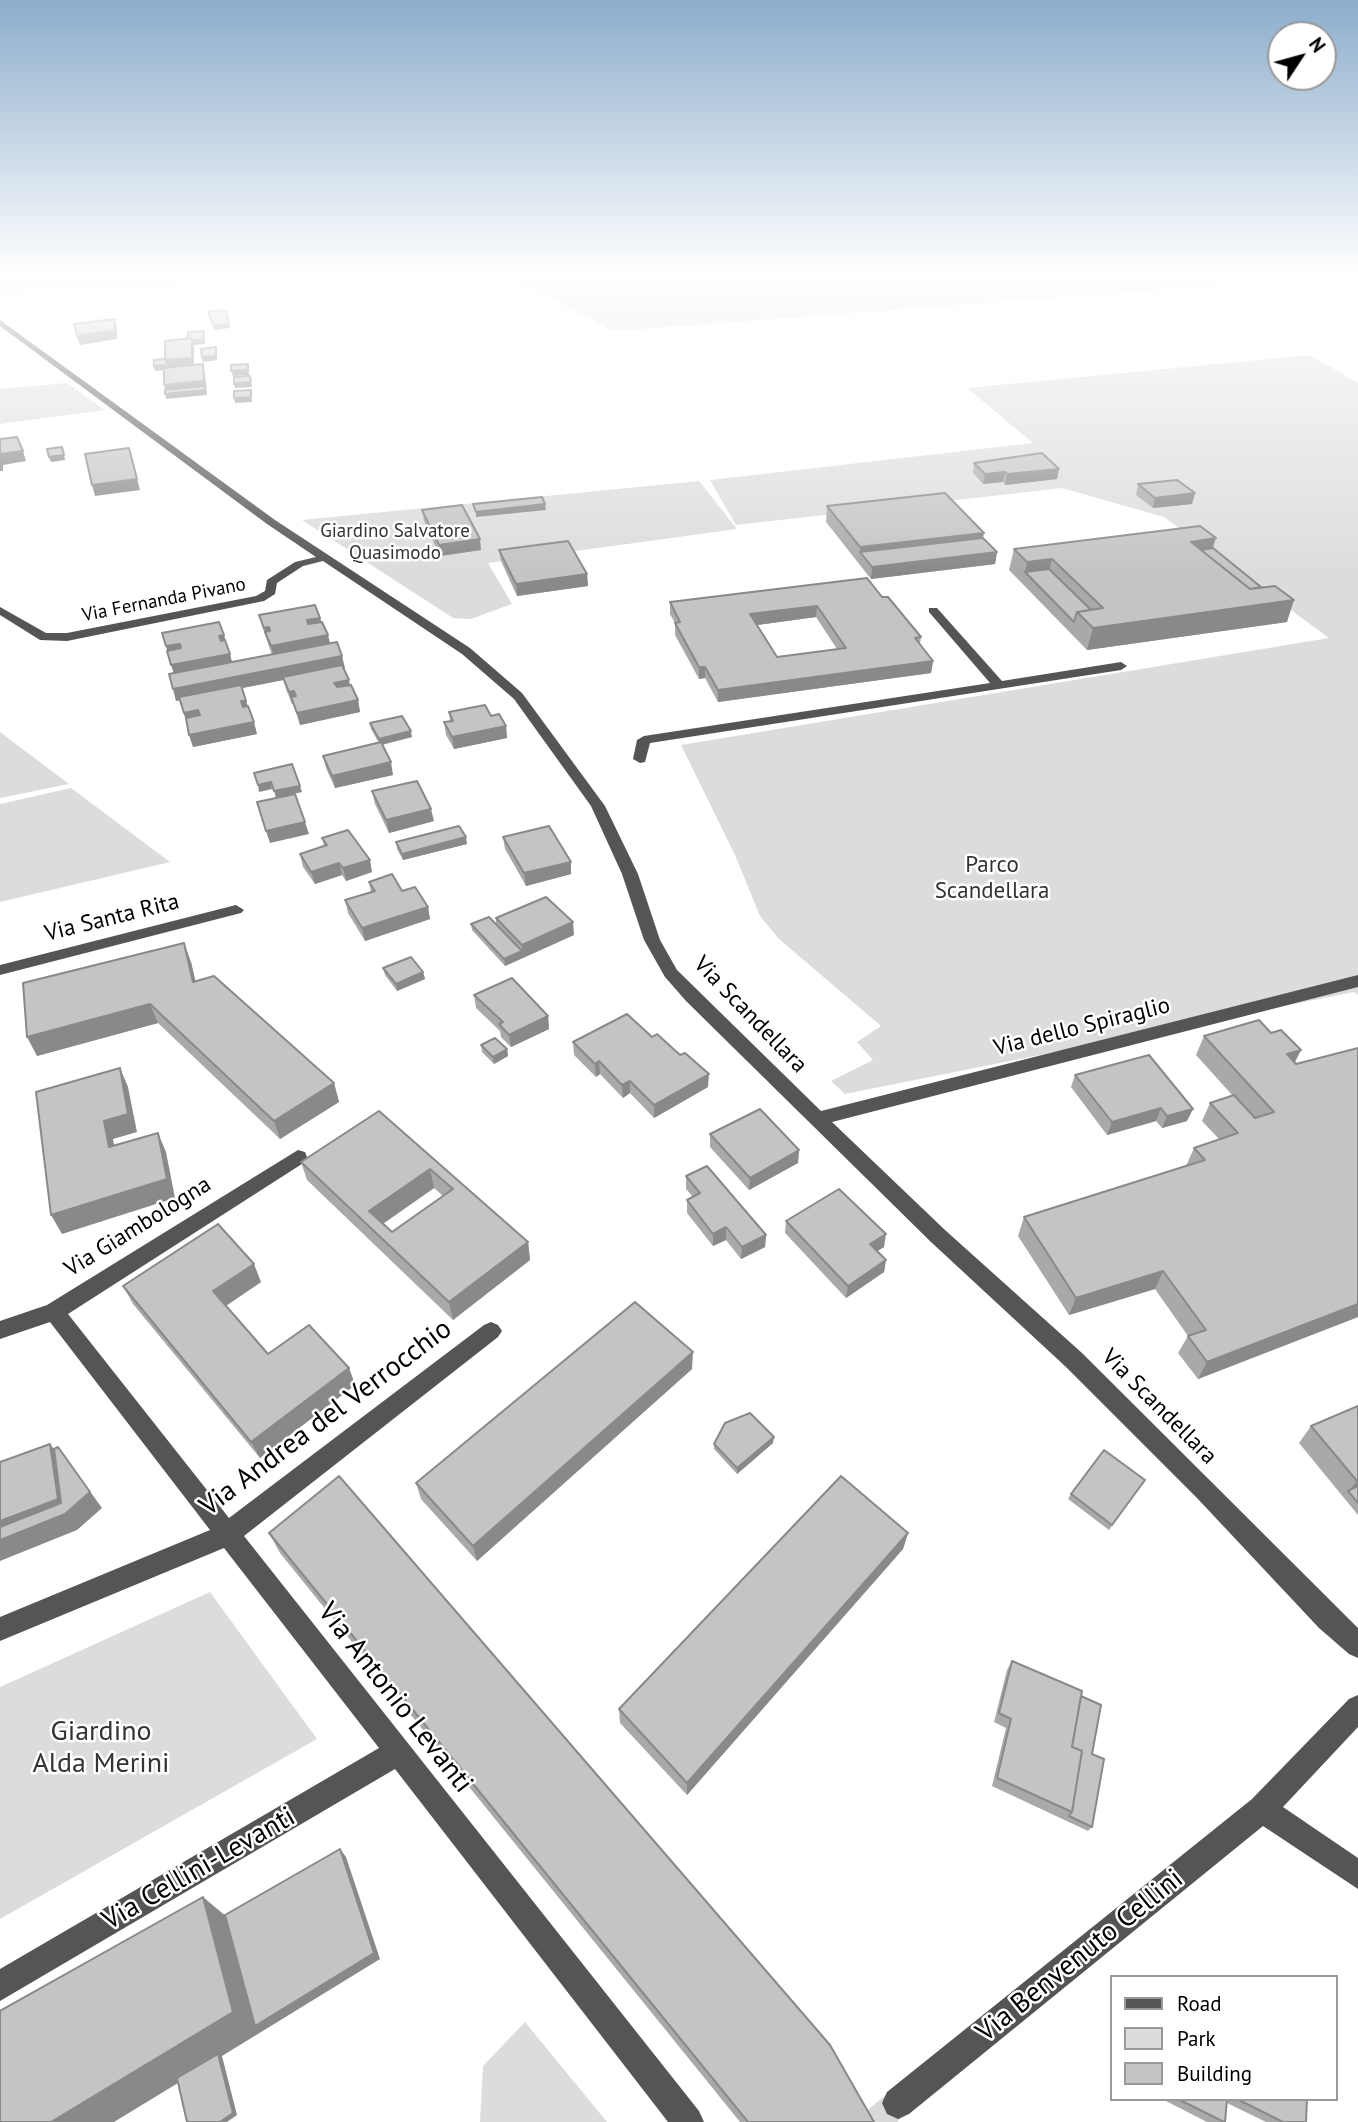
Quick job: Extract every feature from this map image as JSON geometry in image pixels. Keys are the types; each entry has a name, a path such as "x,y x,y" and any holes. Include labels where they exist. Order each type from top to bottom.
{"street":[{"name":"Via Scandellara","path":"73,375 324,558 466,651 518,696 598,806 630,874 652,940 671,973 752,1058 937,1236 1074,1360 1205,1490 1328,1619 1358,1645"},
{"name":"Via Fernanda Pivano","path":"0,610 44,637 67,636 260,599 271,592 271,582 284,572 324,558"},
{"path":"933,610 1000,686"},
{"path":"640,760 644,740 1121,666"},
{"name":"Via Santa Rita","path":"0,970 236,910"},
{"name":"Via dello Spiraglio","path":"818,1119 1358,981"},
{"name":"Via Giambologna","path":"0,1330 54,1312 298,1157"},
{"name":"Via Antonio Levanti","path":"54,1312 688,2122"},
{"name":"Via Andrea del Verrocchio","path":"0,1629 226,1535 491,1331"},
{"name":"Via Benvenuto Cellini","path":"898,2103 1262,1809 1358,1708"},
{"name":"Via Cellini-Levanti","path":"0,1986 397,1753"},
{"path":"1262,1809 1358,1875"}],"green space":[{"name":"Parco Scandellara","path":"1102,375 1344,375 1358,383 1358,995 1354,992 845,1094 831,1081 873,1060 857,1042 881,1026 779,939 760,916 735,855 681,745 1329,638 1164,517 1062,488 736,525 710,480 1033,443 967,388"},
{"path":"67,383 105,410 0,424 0,389"},
{"name":"Giardino Salvatore Quasimodo","path":"699,481 737,529 488,563 512,604 471,619 453,618 302,520"},
{"path":"0,732 69,784 0,798"},
{"path":"71,788 170,862 0,902 0,804"},
{"name":"Giardino Alda Merini","path":"210,1592 317,1739 0,1919 0,1687"},
{"path":"525,2022 607,2122 480,2122 483,2066"}],"building":[{"path":"164,375 204,375 204,381 164,385"},
{"path":"250,376 251,382 234,384 234,377"},
{"path":"205,386 205,390 165,394 165,390"},
{"path":"251,390 251,397 234,398 234,391"},
{"path":"17,437 23,451 0,454 0,439"},
{"path":"62,447 64,455 49,457 47,449"},
{"path":"129,448 137,479 92,485 85,454"},
{"path":"1042,453 1059,469 985,474 974,463"},
{"path":"1177,480 1195,493 1155,498 1138,484"},
{"path":"945,493 984,533 860,547 827,506"},
{"path":"542,497 545,504 476,512 473,504"},
{"path":"462,505 480,539 439,545 422,510"},
{"path":"1200,526 1216,538 1191,542 1250,589 1275,586 1294,600 1093,628 1077,612 1103,608 1052,559 1027,562 1014,549"},
{"path":"983,538 997,552 872,567 860,552"},
{"path":"568,541 587,574 516,584 499,550"},
{"path":"1213,548 1261,587 1250,589 1201,550"},
{"path":"1049,569 1091,610 1077,612 1074,622 1025,572"},
{"path":"867,578 882,597 888,597 921,637 915,638 933,661 718,690 705,667 699,667 675,623 680,622 670,602","holes":["817,606 846,648 777,657 750,614"]},
{"path":"315,605 320,618 307,620 308,624 322,622 328,635 271,646 265,632 270,631 269,627 264,628 259,615"},
{"path":"219,622 224,635 219,636 221,641 225,640 230,654 171,665 167,651 181,648 180,644 166,646 162,633"},
{"path":"337,642 342,656 173,689 169,674"},
{"path":"342,665 349,680 334,683 337,687 351,685 358,700 297,713 291,697 296,696 294,691 289,692 283,677"},
{"path":"241,685 246,701 241,701 243,707 248,706 254,722 189,735 186,718 200,715 198,710 184,713 179,697"},
{"path":"485,705 491,716 499,714 506,726 452,737 444,722 453,721 449,712"},
{"path":"402,716 411,731 379,739 370,723"},
{"path":"381,742 391,762 332,776 323,756"},
{"path":"292,764 300,786 274,791 271,782 258,785 254,773"},
{"path":"417,781 431,809 386,820 372,791"},
{"path":"295,794 305,822 266,831 257,802"},
{"path":"459,826 466,837 402,854 396,842"},
{"path":"549,826 571,862 524,873 503,837"},
{"path":"348,830 370,860 343,868 339,863 311,872 300,854 327,845 322,838"},
{"path":"392,874 402,891 415,887 428,907 362,928 345,900 375,891 369,882"},
{"path":"546,897 573,922 522,945 496,918"},
{"path":"489,917 522,951 504,959 471,924"},
{"path":"184,943 193,982 214,976 334,1083 274,1121 150,1004 27,1037 23,983"},
{"path":"411,957 423,972 396,984 383,968"},
{"path":"512,978 548,1016 509,1035 499,1024 503,1022 474,995"},
{"path":"627,1014 652,1037 657,1034 680,1055 685,1053 709,1074 654,1105 630,1081 622,1085 599,1061 595,1064 573,1042"},
{"path":"1259,1020 1271,1033 1281,1030 1301,1050 1287,1054 1296,1064 1358,1048 1358,1304 1207,1362 1188,1336 1206,1330 1163,1271 1076,1298 1024,1217 1205,1160 1194,1148 1238,1133 1210,1103 1234,1095 1255,1118 1274,1112 1204,1036"},
{"path":"495,1038 507,1049 493,1057 481,1045"},
{"path":"1149,1055 1193,1109 1167,1116 1161,1108 1112,1122 1075,1075"},
{"path":"120,1068 128,1114 104,1121 109,1147 158,1133 167,1179 51,1215 36,1092"},
{"path":"760,1109 799,1150 750,1178 710,1134"},
{"path":"379,1111 528,1242 449,1302 301,1162","holes":["430,1169 453,1189 392,1232 369,1211"]},
{"path":"707,1166 766,1235 742,1247 726,1227 713,1234 687,1200 700,1193 686,1176"},
{"path":"839,1189 886,1234 870,1244 886,1260 848,1286 786,1221"},
{"path":"218,1224 254,1264 213,1291 268,1354 309,1325 349,1368 251,1442 123,1286"},
{"path":"635,1302 693,1352 473,1546 416,1483"},
{"path":"1358,1406 1358,1480 1357,1481 1311,1426"},
{"path":"750,1413 774,1437 737,1468 714,1444 725,1423"},
{"path":"50,1444 58,1499 0,1521 0,1462"},
{"path":"58,1447 90,1492 65,1514 0,1540 0,1527 61,1503 54,1449"},
{"path":"1104,1450 1145,1480 1112,1525 1071,1494"},
{"path":"339,1476 830,2045 874,2122 748,2122 269,1533"},
{"path":"841,1476 908,1533 687,1783 619,1709"},
{"path":"1358,1486 1358,1503 1348,1491"},
{"path":"1012,1661 1082,1691 1072,1747 1082,1751 1072,1812 997,1778 1011,1719 999,1713"},
{"path":"1081,1696 1101,1705 1092,1754 1104,1759 1092,1827 1069,1816 1072,1812 1082,1751 1072,1747"},
{"path":"340,1849 374,1953 255,2026 225,1915"},
{"path":"203,1897 233,2012 51,2122 0,2122 0,2011"},
{"path":"218,2054 233,2113 220,2122 187,2122 177,2078"},
{"path":"1182,2101 1227,2101 1224,2122"},
{"path":"1241,2101 1307,2101 1306,2122 1283,2122"}],"tunnel":[{"path":"875,2122 898,2103"}]}
